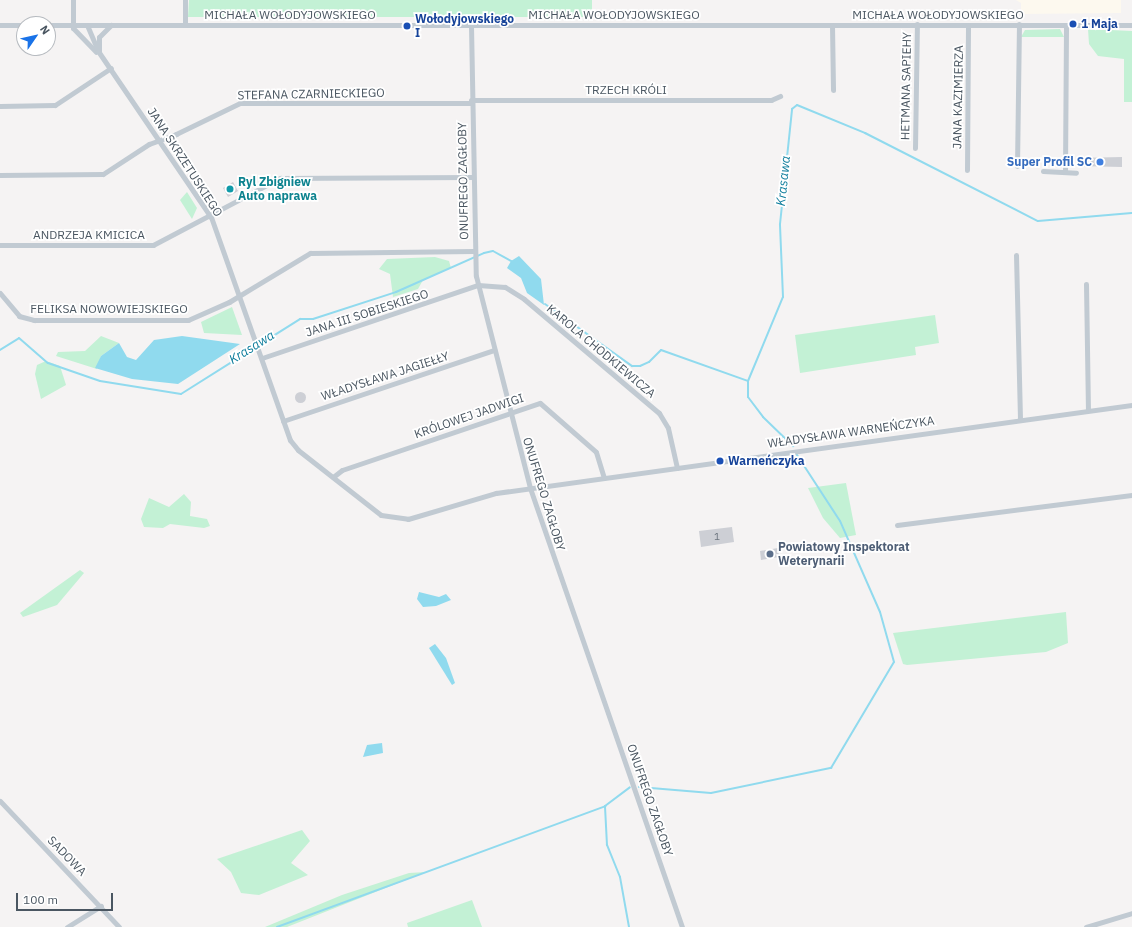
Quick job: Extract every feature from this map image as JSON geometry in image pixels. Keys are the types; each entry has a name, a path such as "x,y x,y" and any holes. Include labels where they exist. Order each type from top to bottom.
{"street":[{"path":"73,0 73,25"},
{"path":"185,0 185,25"},
{"name":"HETMANA SAPIEHY","path":"915,148 917,24"},
{"path":"1017,166 1019,24"},
{"path":"0,25 16,25"},
{"name":"MICHAŁA WOŁODYJOWSKIEGO","path":"56,25 1132,25"},
{"name":"JANA SKRZETUSKIEGO","path":"73,25 111,68 210,217 240,295 283,421"},
{"name":"JANA SKRZETUSKIEGO","path":"87,25 102,57"},
{"path":"102,57 98,41 101,33 111,25"},
{"path":"832,25 833,90"},
{"name":"JANA KAZIMIERZA","path":"967,170 968,25"},
{"path":"1065,172 1066,25"},
{"name":"ONUFREGO ZAGŁOBY","path":"470,26 474,261 478,285 530,488 682,927"},
{"path":"0,106 55,105 111,68"},
{"name":"TRZECH KRÓLI","path":"471,102 771,100 780,96"},
{"name":"STEFANA CZARNIECKIEGO","path":"0,175 103,174 159,139 176,134 240,103 471,102"},
{"path":"1043,171 1076,173"},
{"name":"ANDRZEJA KMICICA","path":"0,245 146,246 210,217 280,178 473,177"},
{"name":"FELIKSA NOWOWIEJSKIEGO","path":"0,294 19,316 34,320 188,320 240,295 310,253 474,252"},
{"path":"1016,255 1020,419"},
{"path":"1086,284 1088,410"},
{"name":"JANA III SOBIESKIEGO","path":"262,358 478,285"},
{"name":"KAROLA CHODKIEWICZA","path":"478,285 505,287 518,295 659,413 668,428 677,468"},
{"name":"WŁADYSŁAWA JAGIEŁŁY","path":"283,421 494,350"},
{"name":"KRÓLOWEJ JADWIGI","path":"334,477 342,470 510,412 543,403 596,452 604,478"},
{"name":"WŁADYSŁAWA WARNEŃCZYKA","path":"283,421 294,445 334,477 369,508 396,520 413,518 481,496 530,488 1020,419 1132,405"},
{"path":"897,525 1132,495"},
{"name":"SADOWA","path":"0,801 101,906 118,927"},
{"path":"67,927 101,906"},
{"path":"1086,927 1132,913"}],"shaded area":[{"path":"1016,0 1121,0 1121,13 1021,14 1021,3"}],"green space":[{"path":"189,0 592,0 592,17 188,17"},
{"path":"1060,29 1064,37 1021,37 1025,30"},
{"path":"1088,29 1132,31 1132,102 1124,102 1124,59 1098,56 1089,44"},
{"path":"187,192 197,208 192,219 180,200"},
{"path":"435,257 449,261 451,268 423,280 418,289 393,297 390,274 379,269 387,259"},
{"path":"232,307 242,335 204,333 201,322"},
{"path":"935,315 939,343 915,347 916,355 800,373 795,335"},
{"path":"101,336 119,343 101,356 97,369 56,356 58,352 85,351"},
{"path":"46,361 60,366 66,385 41,399 35,374 37,365"},
{"path":"846,483 856,535 840,538 823,518 808,488"},
{"path":"184,494 191,502 190,516 207,519 210,526 204,528 170,524 163,528 144,527 141,519 149,498 169,507"},
{"path":"80,570 84,573 57,605 23,617 20,613"},
{"path":"1066,612 1068,643 1046,652 907,665 903,664 893,633"},
{"path":"302,830 310,841 291,863 308,875 259,895 241,893 231,872 217,859"},
{"path":"426,872 287,927 265,927 342,895 409,873"},
{"path":"472,900 482,927 408,927 407,923"}],"water":[{"path":"519,256 541,279 544,305 527,293 521,278 507,268 511,261"},
{"path":"182,336 240,344 178,384 132,379 95,368 101,356 119,343 127,357 136,360 154,340"},
{"path":"419,592 439,597 446,594 451,600 436,606 423,607 417,599"},
{"path":"435,644 446,658 455,683 452,685 429,648"},
{"path":"382,743 383,753 363,757 367,745"}],"building":[{"name":"Super Profil SC","path":"1122,157 1122,167 1078,166 1078,158"},
{"name":"Ryl Zbigniew Auto naprawa","path":"233,182 238,191 228,197 223,188"},
{"path":"300,391 304,393 306,397 304,401 300,403 296,401 294,397 296,393"},
{"path":"732,527 734,542 701,547 699,531"},
{"name":"Powiatowy Inspektorat Weterynarii","path":"778,548 779,557 761,560 760,551"}],"waterway":[{"name":"Krasawa","path":"545,304 632,366 640,366 649,362 661,350 748,381 783,297 780,224 792,109 797,105 865,133 1038,221 1132,213"},
{"name":"Krasawa","path":"0,350 19,338 48,363 100,381 181,394 300,319 313,319 396,292 484,253 493,251 511,261"},
{"path":"748,381 748,397 763,417 793,446"},
{"path":"639,787 711,793 831,768 894,662 880,612 840,521 797,455"},
{"path":"629,927 620,877 607,845 605,806 630,787"},
{"path":"277,927 605,806"}],"place":[{"name":"1 Maja","path":"1073,24"},
{"name":"Wołodyjowskiego I","path":"407,26"},
{"name":"Super Profil SC","path":"1100,162"},
{"name":"Ryl Zbigniew Auto naprawa","path":"230,189"},
{"name":"Warneńczyka","path":"720,461"},
{"name":"Powiatowy Inspektorat Weterynarii","path":"770,554"}]}
